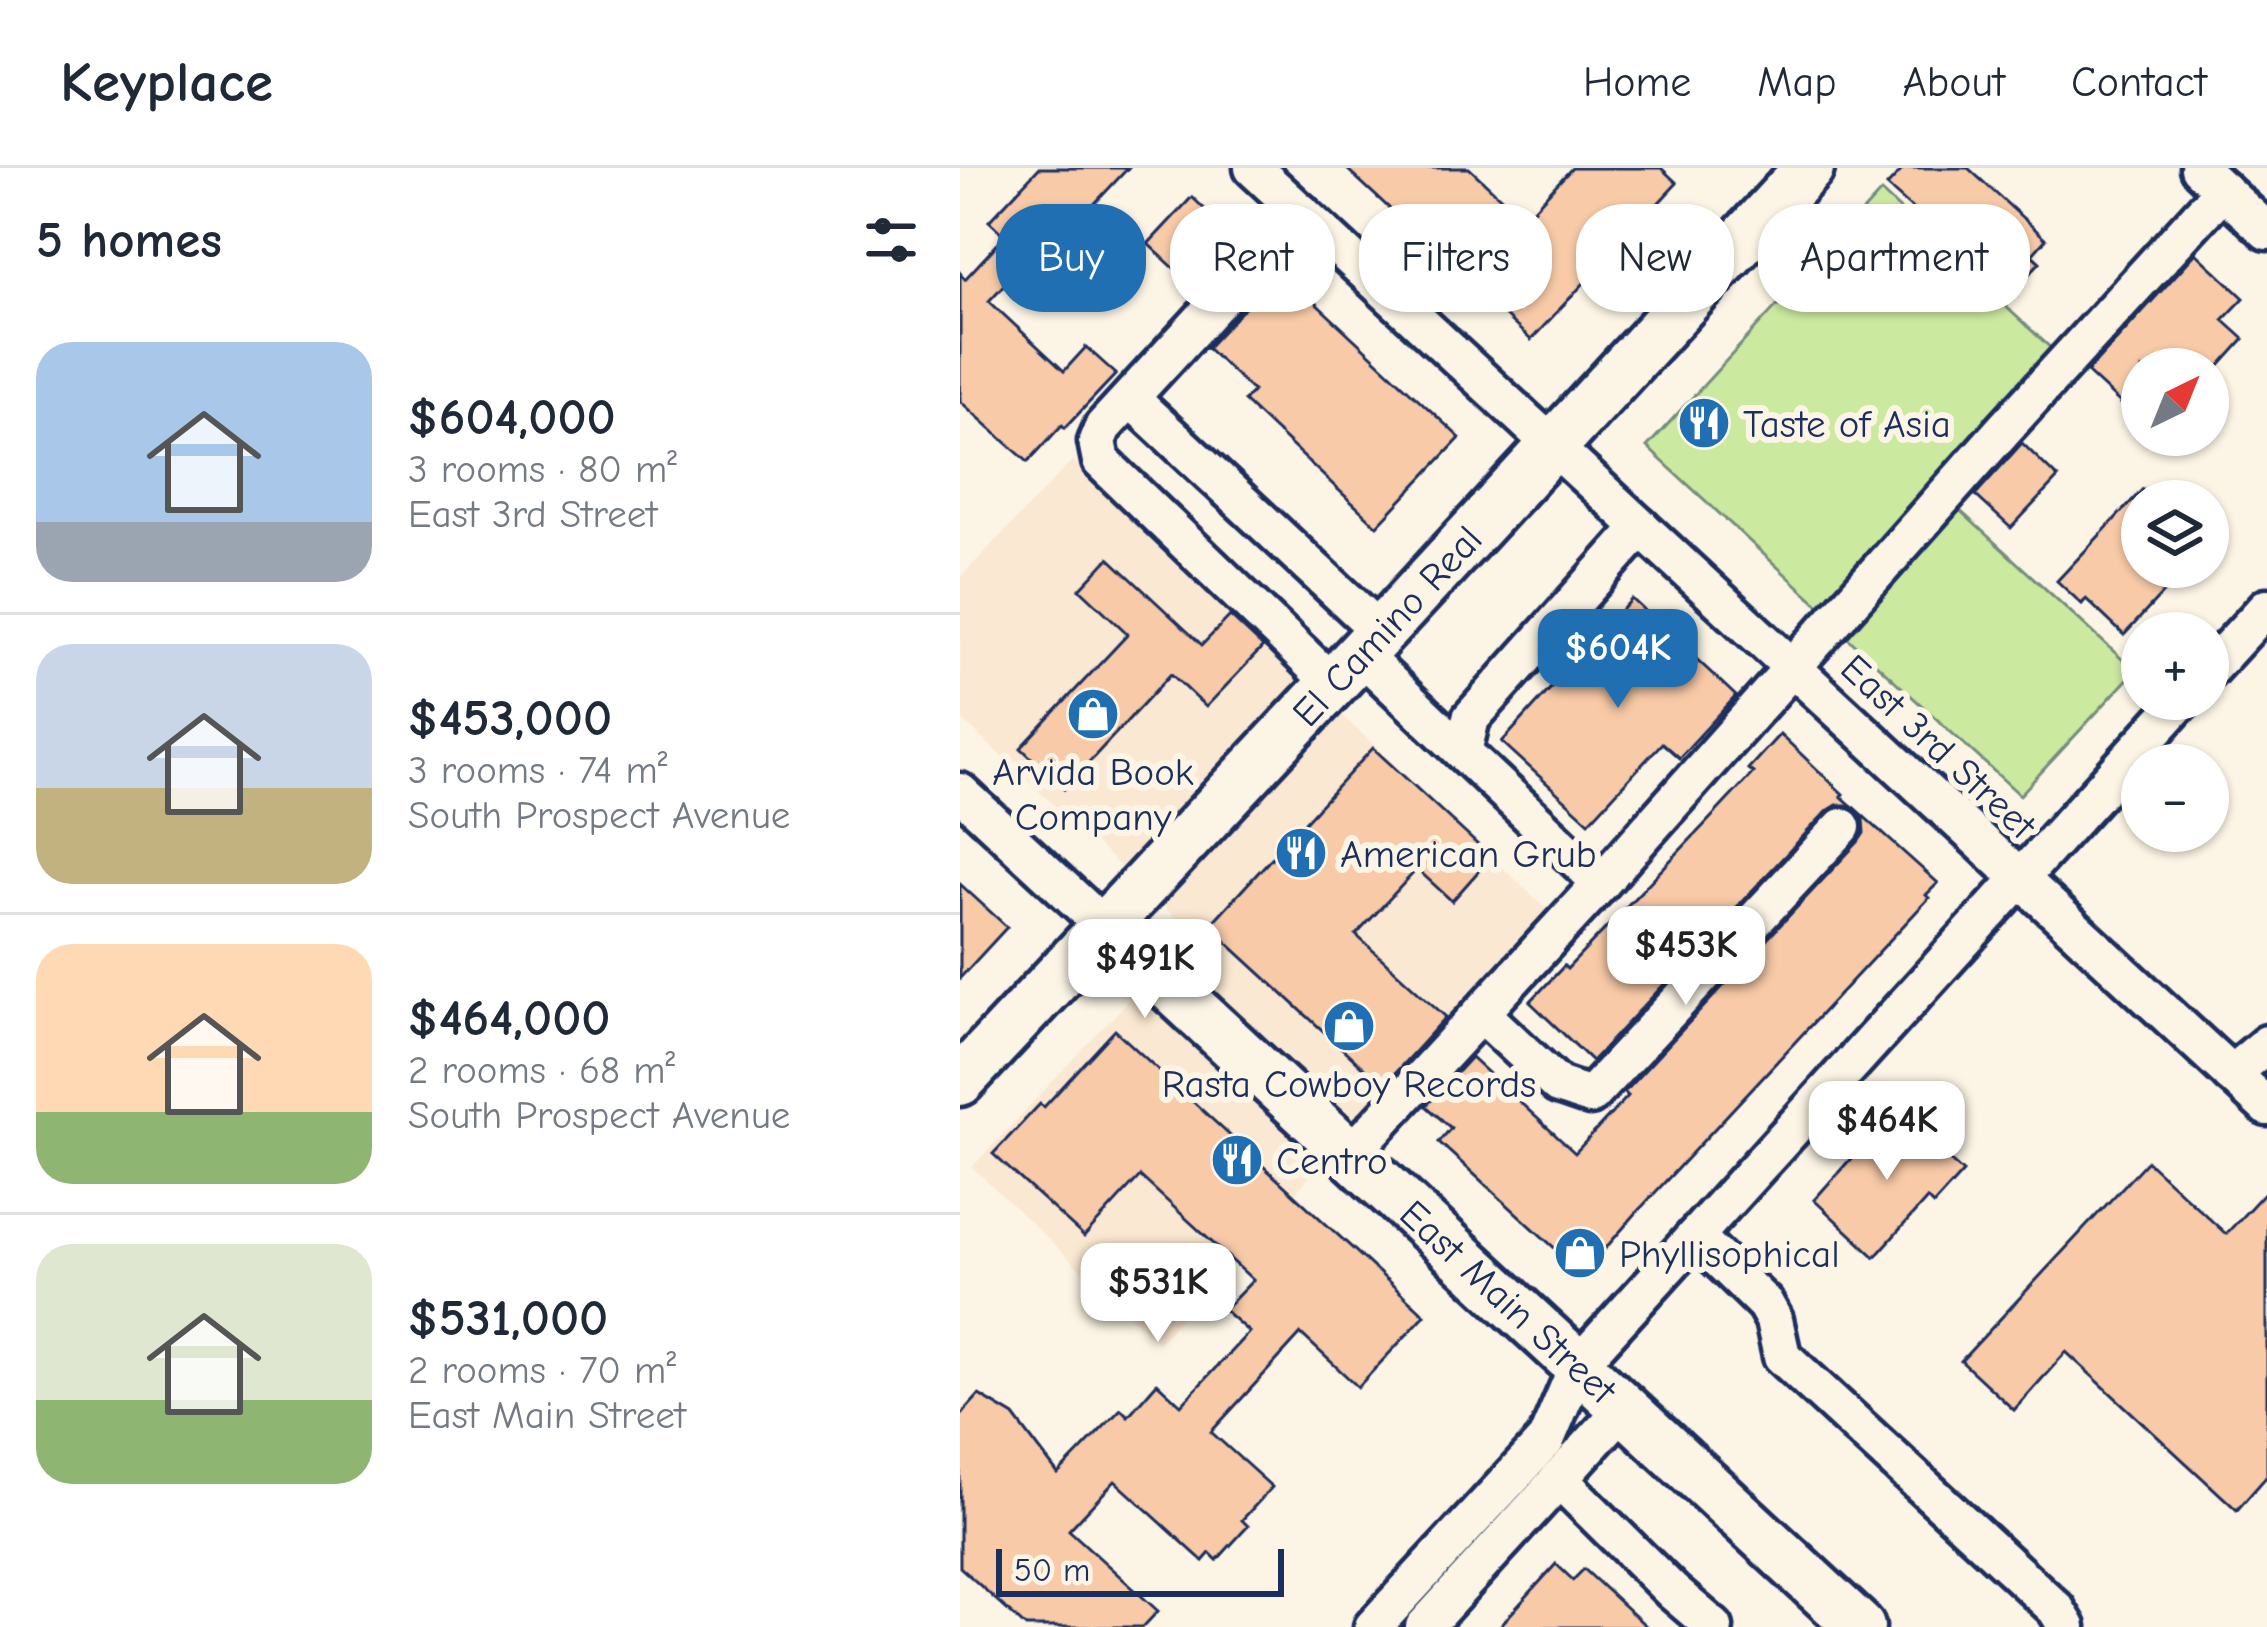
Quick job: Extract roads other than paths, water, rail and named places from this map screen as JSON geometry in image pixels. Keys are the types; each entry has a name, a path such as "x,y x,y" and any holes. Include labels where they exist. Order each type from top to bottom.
{"main road":[{"name":"El Camino Real","path":"960,1081 1809,168"},
{"name":"East Main Street","path":"1104,926 1854,1625"}],"street":[{"name":"East 3rd Street","path":"1253,168 1292,204"},
{"path":"1350,1155 1601,883 2005,428 2211,179 2267,231"},
{"name":"East 3rd Street","path":"1335,244 2267,1107"},
{"path":"1210,312 1103,427 1097,441 1100,461 1358,656 1601,883"},
{"path":"1131,399 1358,656"},
{"path":"1462,752 1471,718 1640,527"},
{"path":"2229,648 2267,607"},
{"path":"1373,1627 1546,1440 1578,1365 2163,720"},
{"path":"960,792 1104,926"},
{"path":"1481,1013 1558,1085 1590,1096 1842,827"},
{"path":"2231,1074 2267,1044"},
{"path":"1695,1236 1765,1304 1782,1356 2056,1609 2067,1627"},
{"path":"1424,1627 1624,1408"},
{"path":"1558,1479 1714,1627"}],"place":[{"name":"Taste of Asia","path":"1704,423"},
{"name":"Arvida Book Company","path":"1093,714"},
{"name":"American Grub","path":"1301,853"},
{"name":"Rasta Cowboy Records","path":"1349,1026"},
{"name":"Centro","path":"1237,1160"},
{"name":"Phyllisophical","path":"1580,1253"}]}
